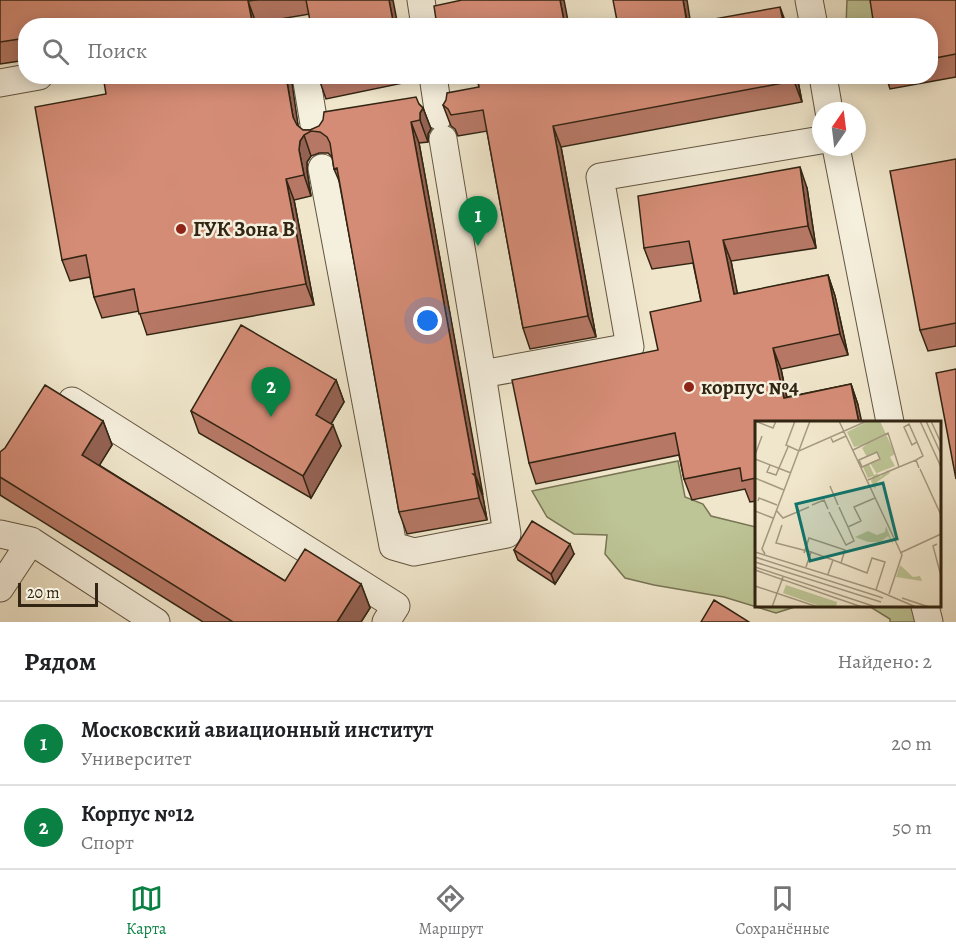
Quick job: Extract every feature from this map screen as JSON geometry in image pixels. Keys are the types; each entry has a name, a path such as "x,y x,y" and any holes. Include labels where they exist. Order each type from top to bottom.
{"lane":[{"path":"421,0 424,18"},
{"path":"809,0 812,18"},
{"path":"0,83 18,80"},
{"path":"307,84 316,136"},
{"path":"322,168 393,546 414,552 507,534 434,84"},
{"path":"824,84 827,102"},
{"path":"482,374 630,347 600,177 812,142"},
{"path":"838,156 890,421"},
{"path":"49,387 396,606 386,622"},
{"path":"0,534 31,541 156,622"},
{"path":"0,588 31,541"},
{"path":"925,607 928,622"}],"green space":[{"path":"847,0 896,0 887,18 846,18"},
{"path":"678,461 685,497 703,504 711,516 755,527 755,607 724,597 625,578 605,554 607,535 574,534 547,517 532,491"},
{"path":"756,607 795,607 776,613"},
{"path":"910,607 918,622 890,622 890,619 872,608"}],"building":[{"path":"0,0 257,0 248,1 251,18 18,18 18,39 0,42"},
{"path":"306,0 389,0 392,18 309,18"},
{"path":"462,0 560,0 563,18 436,18 434,6"},
{"path":"613,0 683,0 686,18 616,18"},
{"path":"870,0 956,0 956,54 938,57 938,18 873,18"},
{"path":"780,7 782,18 720,18"},
{"path":"104,84 287,84 293,117 303,130 319,126 324,112 416,97 423,108 420,120 411,122 479,498 399,512 337,168 334,169 330,143 327,137 320,132 311,131 300,141 299,150 304,175 286,179 306,284 139,314 134,289 94,297 86,255 62,260 35,107 106,94"},
{"path":"478,84 778,84 553,126 588,316 523,328 483,110 451,115 443,105 447,93 479,87"},
{"path":"956,159 956,323 920,330 890,171"},
{"path":"800,167 808,226 723,240 734,294 828,275 840,334 773,348 784,398 851,384 859,421 755,421 755,478 742,481 740,468 684,479 675,433 529,463 512,380 658,350 650,312 701,301 689,241 644,248 638,196"},
{"path":"241,325 336,380 316,415 333,425 303,476 191,411"},
{"path":"956,369 956,479 936,373"},
{"path":"45,385 103,421 82,455 285,581 305,549 361,584 337,622 233,622 0,477 0,452 5,448"},
{"path":"532,521 570,544 551,574 514,550"},
{"path":"714,600 749,622 701,622"}],"place":[{"name":"ГУК Зона В","path":"181,229"},
{"name":"Московский авиационный институт","path":"478,246"},
{"name":"корпус №4","path":"689,387"},
{"name":"Корпус №12","path":"271,417"}]}
